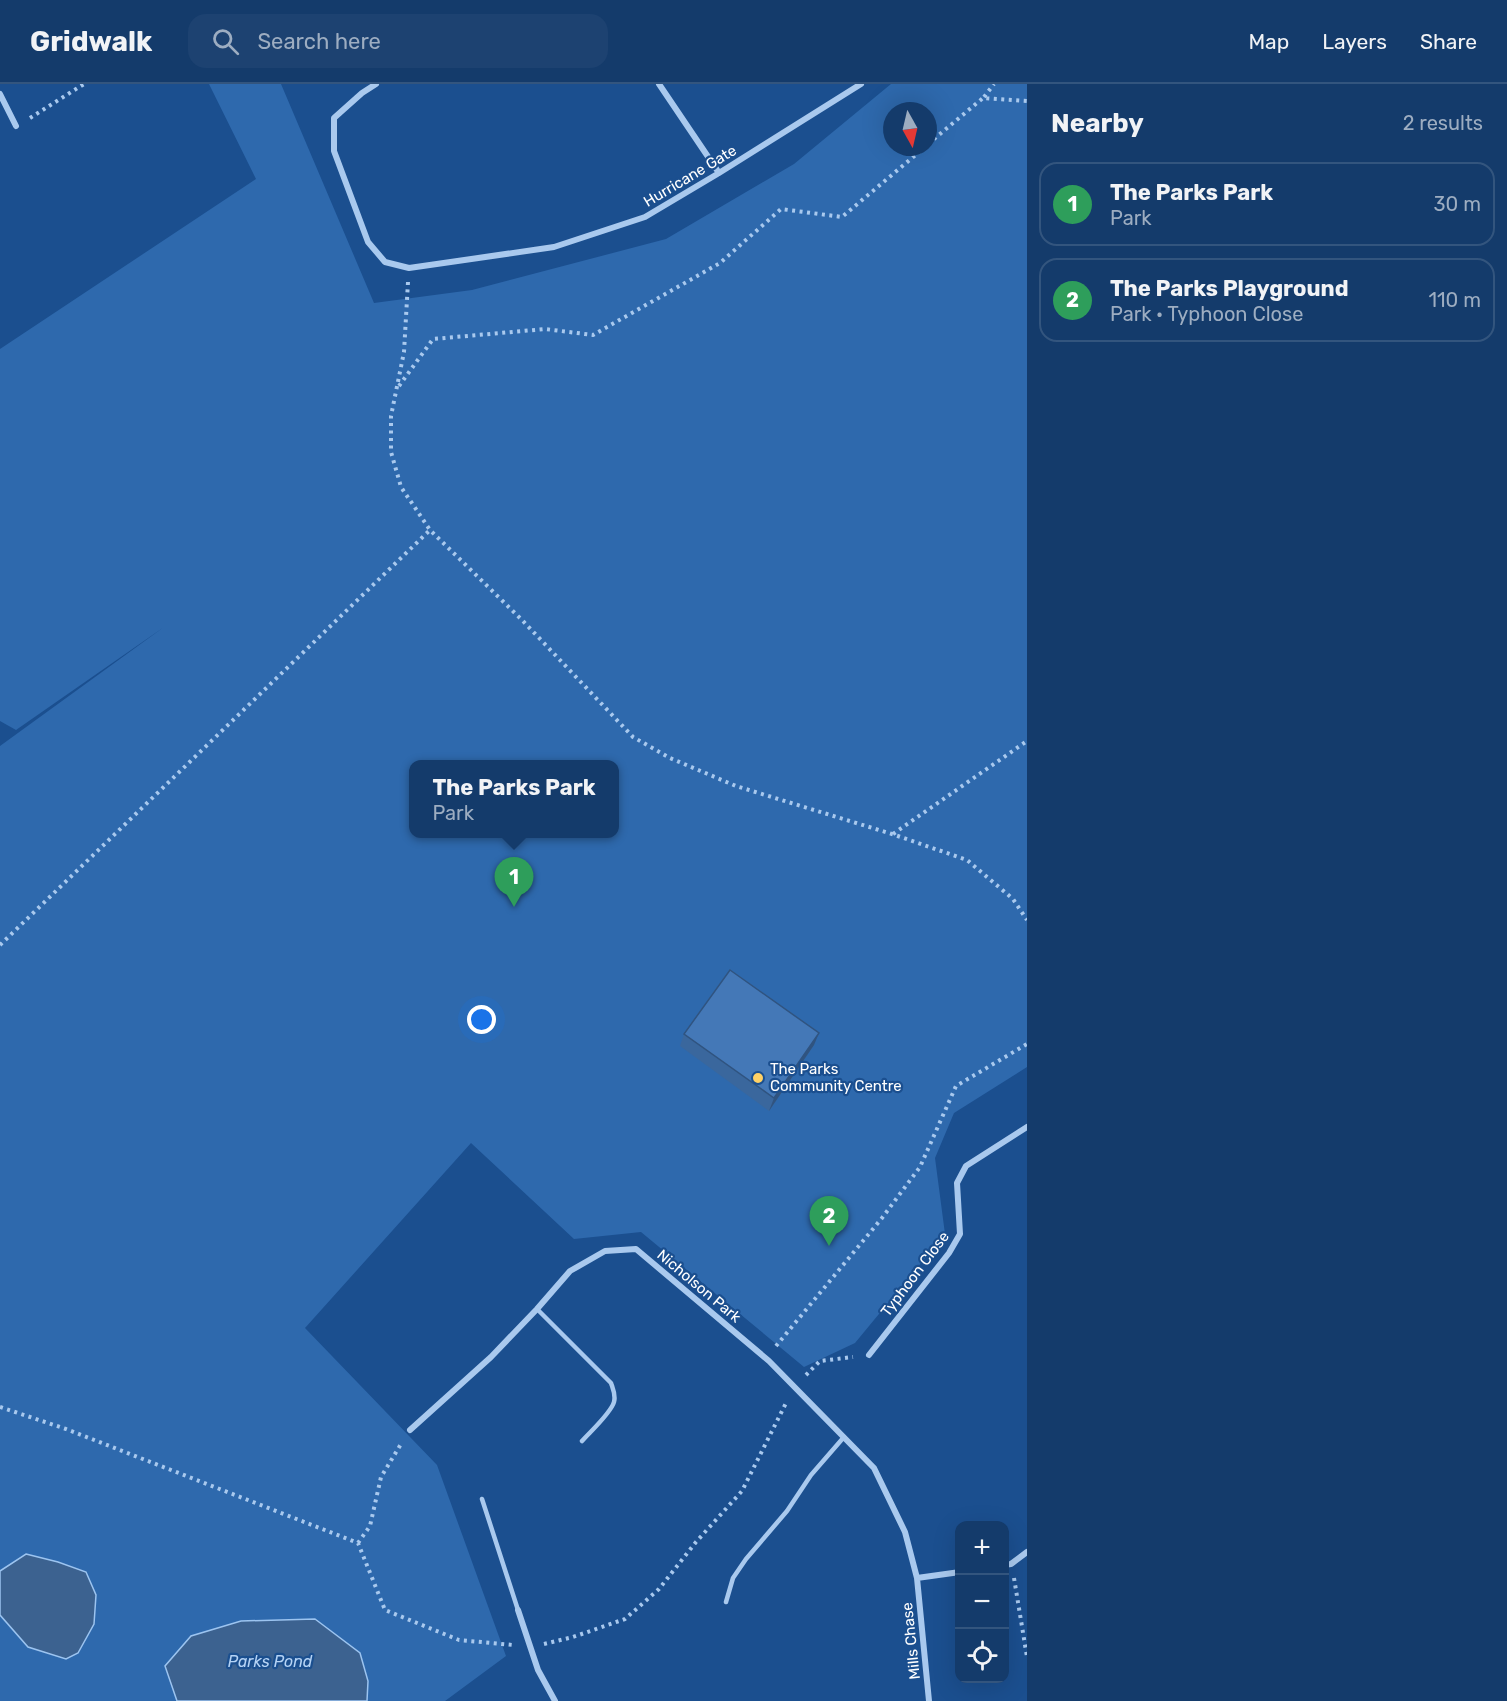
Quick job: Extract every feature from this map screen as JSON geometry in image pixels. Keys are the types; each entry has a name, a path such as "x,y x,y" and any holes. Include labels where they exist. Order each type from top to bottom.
{"street":[{"name":"Hurricane Gate","path":"376,84 362,93 334,118 334,151 368,242 385,262 409,268 554,247 645,217 861,84"},
{"path":"658,84 719,173"},
{"path":"0,94 2,103 16,126"},
{"name":"Typhoon Close","path":"868,1355 949,1253 960,1234 957,1183 966,1166 1027,1126"},
{"name":"Nicholson Park","path":"410,1430 491,1357 570,1271 605,1251 636,1249 770,1361 874,1468 906,1532 917,1578"},
{"path":"1009,1563 1027,1552"},
{"path":"917,1578 955,1573"},
{"name":"Mills Chase","path":"917,1578 929,1701"},
{"path":"518,1610 538,1670 555,1701"}],"lane":[{"path":"537,1309 611,1383 614,1403 582,1441"},
{"path":"726,1602 733,1578 746,1559 787,1511 811,1475 844,1437"},
{"path":"482,1499 518,1610"}],"path":[{"path":"16,126 84,84"},
{"path":"937,137 983,98 994,84"},
{"path":"983,98 1027,101"},
{"path":"396,389 434,339 545,328 593,335 720,263 781,209 842,217 914,156"},
{"path":"409,268 404,352 391,416 391,452 401,487 430,530 522,620 633,737 670,758 736,786 892,834 967,860 1013,899 1027,920"},
{"path":"0,945 430,530"},
{"path":"892,834 1027,741"},
{"path":"774,1349 882,1218 920,1167 956,1086 1027,1044"},
{"path":"806,1375 820,1361 868,1355"},
{"path":"0,1407 66,1429 358,1544 385,1610 459,1640 530,1647 573,1637 625,1619 659,1589 696,1542 742,1491 787,1401"},
{"path":"358,1544 369,1526 381,1477 410,1430"},
{"path":"1009,1569 1027,1657"}],"shaded area":[{"path":"209,84 281,84 374,303 472,290 666,239 794,164 891,84 1027,84 1027,1067 954,1113 935,1158 945,1234 855,1343 804,1367 641,1232 574,1239 471,1143 305,1328 437,1465 506,1656 445,1701 0,1701 0,746 164,627 16,730 0,721 0,349 256,179"}],"water":[{"path":"26,1554 86,1572 96,1595 94,1624 78,1653 66,1659 28,1647 0,1615 0,1571"},
{"name":"Parks Pond","path":"315,1619 360,1653 368,1681 367,1701 177,1701 165,1666 191,1636 241,1621"}],"building":[{"name":"The Parks Community Centre","path":"730,970 819,1033 774,1098 684,1034"}],"place":[{"name":"The Parks Park","path":"514,907"},
{"name":"The Parks Community Centre","path":"758,1078"},
{"name":"The Parks Playground","path":"829,1246"}]}
